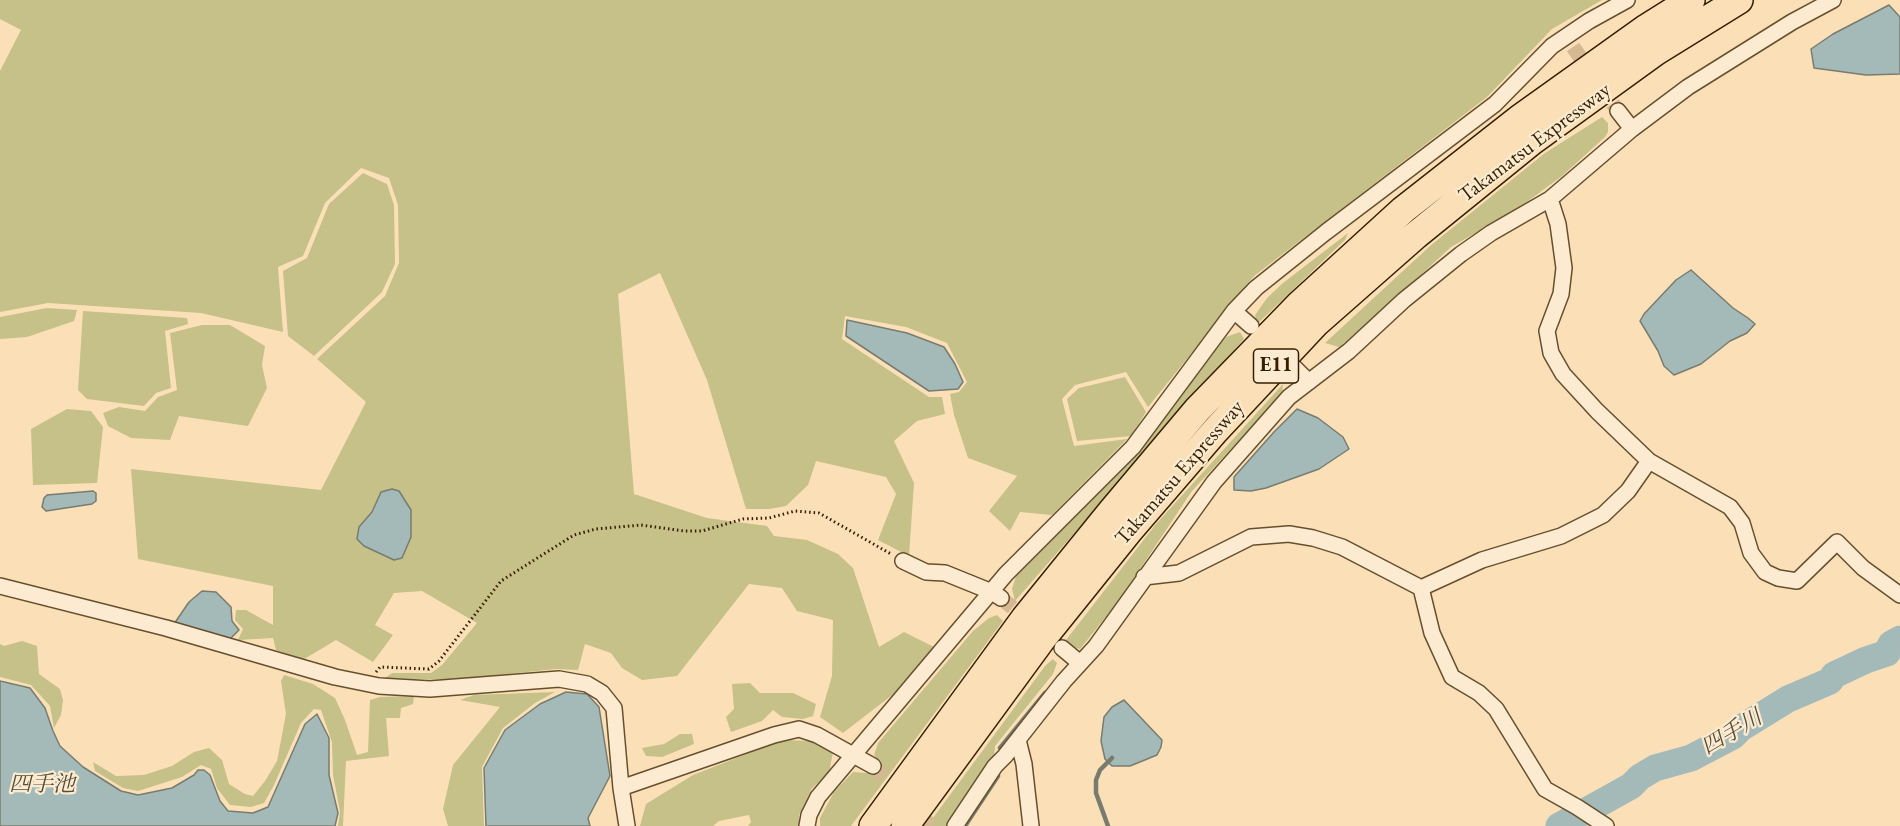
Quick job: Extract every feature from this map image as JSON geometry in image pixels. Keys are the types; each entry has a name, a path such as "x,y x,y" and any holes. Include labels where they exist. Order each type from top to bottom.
{"highway":[{"name":"Takamatsu Expressway","path":"873,826 1025,618 1111,512 1197,411 1300,304 1403,210 1510,126 1645,29 1691,0"},
{"name":"Takamatsu Expressway","path":"905,826 1042,639 1128,532 1215,432 1316,324 1416,235 1532,141 1655,52 1739,0"}],"street":[{"path":"807,826 808,815 818,797 997,595 1006,574 1133,447 1234,311 1256,288 1326,232 1496,104 1552,46 1569,42 1589,21 1627,0"},
{"path":"956,826 995,766 1096,646 1214,482 1289,397 1349,351 1404,300 1461,254 1491,233 1550,199 1632,129 1688,87 1792,22 1833,0"},
{"path":"1618,111 1632,129"},
{"path":"1550,199 1558,224 1564,268 1561,294 1547,331 1551,352 1563,374 1597,411 1649,461 1730,507 1742,523 1751,554 1765,572 1778,578 1797,581 1837,542 1863,568 1900,595"},
{"path":"1234,311 1251,326"},
{"path":"1295,368 1309,382"},
{"path":"1421,588 1482,560 1561,536 1603,515 1628,491 1649,461"},
{"path":"1144,577 1179,573 1251,537 1289,534 1313,538 1342,547 1421,588 1432,633 1452,677 1479,693 1496,709 1545,789 1606,826"},
{"path":"903,561 926,572 945,573 997,595"},
{"path":"0,586 166,628 334,677 379,686 430,689 560,679 586,684 602,693 614,708 621,788 627,826"},
{"path":"1062,648 1080,663"},
{"path":"621,788 774,735 799,729 817,735 873,766"},
{"path":"1018,740 1024,764 1030,826"}],"path":[{"path":"363,683 380,667 429,669 439,661 501,582 574,535 596,529 642,525 702,531 743,519 769,518 795,511 819,513 903,561"}],"shaded area":[{"path":"0,0 1602,0 1552,29 1487,97 1254,276 1148,407 1126,372 1075,385 1062,399 1074,446 1127,439 1052,515 1020,512 1010,531 989,511 1017,476 968,458 954,415 950,394 959,392 967,382 947,343 906,327 845,316 842,339 929,397 942,397 945,414 917,421 894,441 914,483 909,556 878,540 896,494 886,477 816,461 808,485 786,506 746,509 707,380 660,273 618,294 634,494 707,518 767,526 774,536 807,540 838,554 853,568 879,647 904,632 934,647 900,689 843,733 820,717 832,676 833,620 797,611 782,588 749,584 677,676 642,680 622,668 611,653 585,644 578,670 556,669 449,680 385,678 392,673 431,673 442,665 477,623 422,591 394,593 375,625 393,635 373,662 336,640 301,661 276,650 273,638 238,640 243,629 235,620 236,610 246,610 273,625 273,586 138,559 131,469 321,490 366,402 317,359 385,296 399,263 398,205 389,178 361,168 325,203 303,256 278,267 283,332 201,313 48,303 0,312 0,71 21,30 0,19"},
{"path":"1602,117 1608,123 1608,132 1605,137 1562,176 1517,209 1451,247 1363,328 1339,347 1325,343 1430,246 1545,153"},
{"path":"363,173 387,184 394,205 395,264 382,292 314,356 288,336 283,271 307,258 329,204"},
{"path":"1348,233 1345,240 1257,324 1255,315 1267,298"},
{"path":"47,308 77,310 74,321 27,337 0,339 0,317"},
{"path":"83,311 187,318 188,324 165,331 171,388 156,393 144,406 87,399 78,390"},
{"path":"202,325 230,325 265,346 262,365 267,388 248,426 179,416 170,440 131,438 108,426 103,413 119,407 145,411 158,397 177,390 170,333"},
{"path":"1240,332 1244,339 1015,601 1012,589 1017,573 1093,499 1143,444 1226,337"},
{"path":"1125,377 1146,412 1131,436 1077,441 1067,399 1079,388"},
{"path":"1283,384 1282,394 1192,491 1120,599 1080,649 1070,646 1066,640 1156,524"},
{"path":"67,409 91,411 103,427 97,483 33,485 31,429"},
{"path":"997,615 1003,621 851,826 820,826 820,818 834,792 853,772 869,773 879,762 874,755 878,743 973,631 989,618"},
{"path":"22,641 37,646 39,674 60,689 63,700 61,715 54,728 50,706 31,685 0,677 0,644 4,646"},
{"path":"1053,659 1057,663 1053,674 995,746 994,757 946,826 927,826 1045,666"},
{"path":"284,675 313,684 335,698 357,755 368,752 370,700 380,697 414,696 413,704 401,708 400,718 386,718 389,756 346,761 343,826 338,826 340,812 333,775 332,742 321,710 314,709 301,723 264,803 251,807 230,805 217,788 211,769 201,765 182,777 138,791 123,788 95,771 93,762 116,776 144,775 172,766 194,752 209,748 222,760 229,784 253,796 277,761 286,714 281,681"},
{"path":"750,683 760,693 793,693 816,704 813,716 803,719 782,717 773,710 762,721 731,732 726,717 734,709 732,684"},
{"path":"555,692 535,703 503,728 482,767 484,826 448,826 443,809 453,765 500,707 460,700 474,695"},
{"path":"680,734 692,734 694,744 662,757 646,756 642,748 664,744"},
{"path":"782,740 813,741 833,752 829,773 812,788 799,815 799,826 748,826 751,822 749,815 719,821 713,826 640,826 646,804 693,775"}],"water":[{"path":"1889,5 1900,17 1900,74 1866,75 1814,68 1811,49 1833,34"},
{"path":"1691,270 1733,308 1755,324 1747,333 1730,341 1701,364 1674,375 1664,366 1640,321 1676,280"},
{"path":"847,320 907,333 944,347 963,382 958,389 929,391 846,336"},
{"path":"1297,409 1318,418 1343,437 1349,449 1319,469 1266,488 1251,491 1234,490 1234,477"},
{"path":"392,489 399,491 411,510 411,537 402,558 394,560 364,546 357,539 359,527 372,512 381,492"},
{"path":"93,491 96,493 96,501 92,504 46,511 42,507 47,495"},
{"path":"202,591 216,592 231,607 232,621 239,630 230,639 174,624 189,602"},
{"name":"四手池","path":"0,681 30,688 45,708 60,746 83,767 121,791 138,795 172,788 194,775 198,770 204,770 210,775 220,801 228,811 253,813 268,807 305,724 317,714 329,738 329,775 338,813 335,826 0,826"},
{"path":"566,692 587,694 599,707 610,776 588,818 590,826 486,826 484,768 505,730 540,704"},
{"path":"1124,700 1162,740 1161,747 1157,755 1130,766 1112,766 1105,759 1101,741 1104,717 1112,707"}],"waterway":[{"name":"四手川","path":"1559,826 1631,786 1655,768 1691,758 1733,736 1741,728 1788,699 1830,681 1834,675 1866,660 1887,653 1891,644 1900,639"},
{"path":"1000,748 1045,693"},
{"path":"1108,826 1096,793 1096,780 1100,770 1112,758"},
{"path":"965,826 998,776"}],"tunnel":[{"path":"1573,47 1618,111"},
{"path":"1001,598 1030,622"},
{"path":"873,766 931,826"}]}
